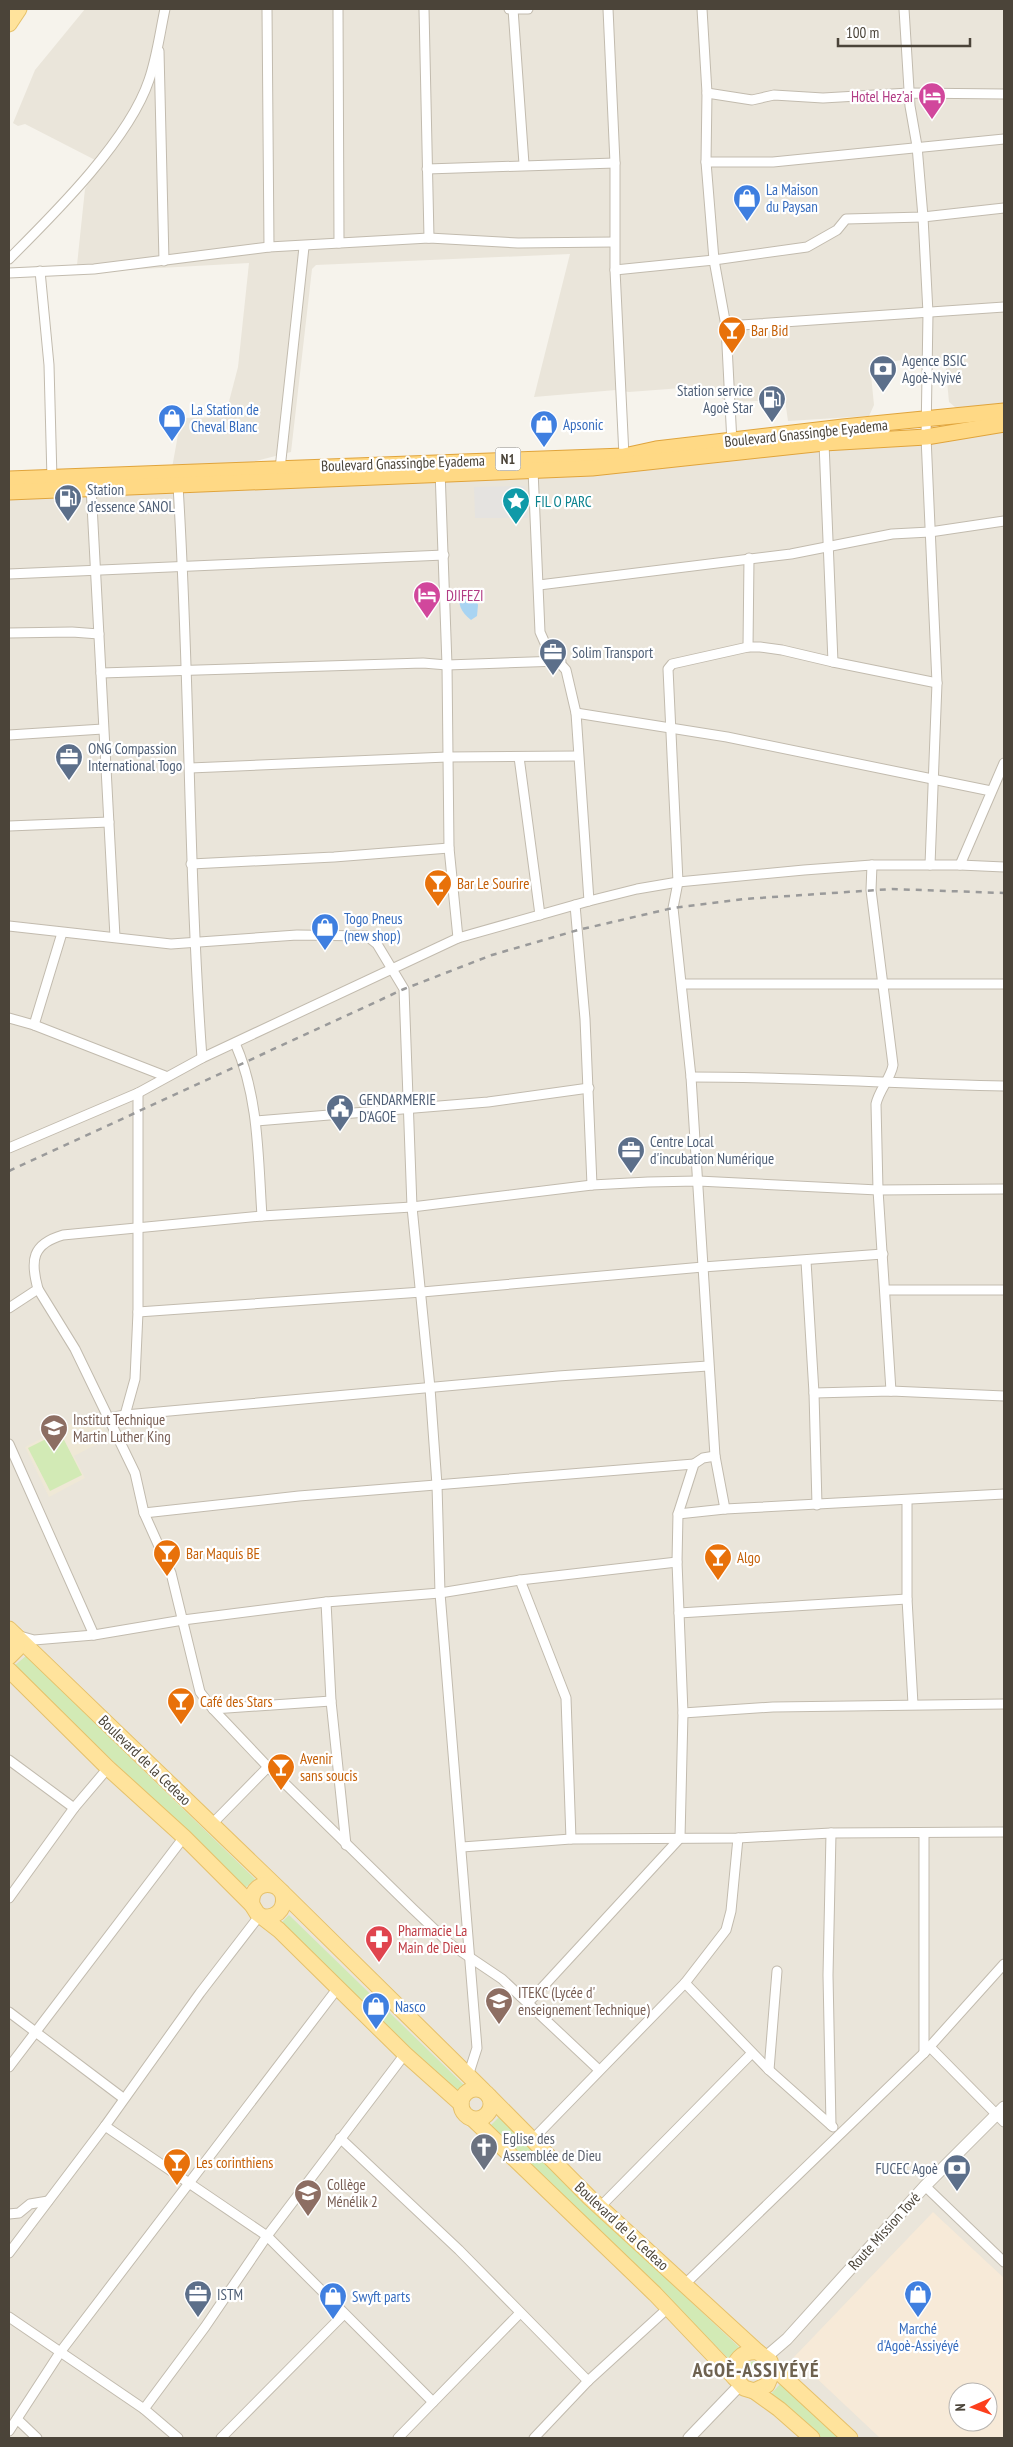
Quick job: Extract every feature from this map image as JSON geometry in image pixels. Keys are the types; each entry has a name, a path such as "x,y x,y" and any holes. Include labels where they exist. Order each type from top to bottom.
{"highway":[{"name":"Boulevard Gnassingbe Eyadema","path":"9,492 90,483 280,469 440,468 533,470 611,466 843,427 1004,411"},
{"name":"Boulevard Gnassingbe Eyadema","path":"9,479 52,479 90,483 178,486 624,456 656,449 926,437 1004,424"}],"main road":[{"path":"9,24 19,9"},
{"path":"9,1657 16,1649 10,1630"},
{"name":"Boulevard de la Cedeao","path":"10,1630 212,1824 600,2207 684,2286 765,2358"},
{"name":"Boulevard de la Cedeao","path":"9,1670 108,1768 184,1837 337,1989 461,2104 463,2112 474,2120 668,2308 743,2384"},
{"path":"266,1884 278,1889 284,1901 281,1910 274,1916 259,1912 252,1895 258,1888 266,1884"},
{"path":"461,2104 464,2096 470,2090 486,2093 492,2104 489,2113 483,2118 474,2120"},
{"path":"812,2438 779,2409 743,2384 734,2366 739,2358 748,2352 765,2358 850,2438"},
{"path":"743,2384 763,2388 770,2381 765,2358"}],"street":[{"path":"9,259 59,209 125,125 150,79 165,9"},
{"path":"267,9 269,247"},
{"path":"338,9 340,243"},
{"path":"424,9 429,238"},
{"path":"524,164 512,9 528,9"},
{"path":"608,9 615,163 615,270 624,456"},
{"path":"702,9 707,93 706,162 714,260 726,326 732,447"},
{"path":"904,9 908,93 917,146 928,313 926,437 937,683 935,780 930,864"},
{"path":"159,35 164,261"},
{"path":"707,93 752,100 774,95 823,98 908,93 1004,94"},
{"path":"706,162 773,162 917,146 1004,139"},
{"path":"428,169 524,164 615,163"},
{"path":"615,270 714,260 807,247 837,230 846,219 923,217 1004,208"},
{"path":"9,273 94,269 269,247 429,238 518,243 614,242"},
{"path":"280,469 304,246"},
{"path":"40,271 49,365 52,479"},
{"path":"726,326 1004,307"},
{"path":"824,443 826,547 833,662"},
{"path":"440,468 448,665 447,757 449,848 458,938"},
{"path":"533,470 540,632 542,641 548,650 561,661 566,670 576,713 589,901"},
{"path":"90,483 102,673 103,729 115,938"},
{"path":"178,486 187,671 194,944 202,1058"},
{"path":"539,585 791,554 892,534 930,532 1004,521"},
{"path":"9,574 182,568 444,555"},
{"path":"748,647 749,558"},
{"path":"9,633 63,632 99,634"},
{"path":"725,1509 714,1456 692,1077 673,908 678,882 669,666 748,647 782,650 937,683"},
{"path":"102,673 422,663 448,665 561,661"},
{"path":"576,713 672,730 727,737 991,791"},
{"path":"9,735 103,729"},
{"path":"190,768 290,762 447,757 578,756"},
{"path":"519,757 540,915"},
{"path":"960,865 1004,763"},
{"path":"9,826 109,822"},
{"path":"191,864 334,857 449,848"},
{"path":"9,1148 138,1093 165,1076 202,1058 458,938 589,901 637,889 678,882 872,865 930,864 1004,867"},
{"path":"872,865 871,890 892,1065 892,1072 883,1084 876,1104 878,1190 892,1391"},
{"path":"575,905 589,1088 592,1185"},
{"path":"9,926 171,944 194,944 297,935 367,936 377,944 404,989 410,1109 412,1207 422,1292 430,1388 437,1485 440,1593 462,1847 468,1957 477,2048 468,2076"},
{"path":"34,1025 62,933"},
{"path":"682,984 883,986 1004,984"},
{"path":"9,1018 34,1025 165,1076"},
{"path":"235,1043 244,1062 256,1121 262,1216"},
{"path":"692,1077 788,1078 883,1084 1004,1086"},
{"path":"256,1121 488,1102 589,1088"},
{"path":"125,1415 135,1378 138,1312 138,1093"},
{"path":"599,2070 502,1979 450,1944 346,1845 268,1767 213,1709 200,1692 184,1620 171,1573 144,1513 135,1473 75,1349 38,1289 34,1273 34,1262 39,1247 47,1240 64,1235 262,1216 412,1207 592,1185 698,1181 878,1190 1004,1189"},
{"path":"138,1312 422,1292 703,1267 883,1254"},
{"path":"806,1261 814,1393 817,1505"},
{"path":"9,1308 38,1289"},
{"path":"886,1290 1004,1290"},
{"path":"109,1418 430,1388 708,1366"},
{"path":"814,1393 892,1391 1004,1396"},
{"path":"9,1444 94,1634"},
{"path":"144,1513 299,1496 694,1464 703,1458 714,1456"},
{"path":"528,2003 680,1838 683,1713 677,1562 678,1514 694,1464"},
{"path":"678,1514 725,1509 1004,1494"},
{"path":"906,1500 907,1599 913,1704"},
{"path":"10,1630 34,1640 94,1634 184,1620 326,1602 440,1593 520,1580 677,1562"},
{"path":"520,1580 566,1698 571,1839"},
{"path":"679,1613 907,1599"},
{"path":"326,1602 331,1701 346,1845"},
{"path":"213,1709 331,1701"},
{"path":"683,1713 913,1704 1004,1704"},
{"path":"9,1760 74,1808"},
{"path":"212,1824 268,1767"},
{"path":"10,1894 74,1808 108,1768"},
{"path":"462,1847 571,1839 738,1838 832,1833 924,1834 1004,1832"},
{"path":"831,2125 828,1975 832,1833"},
{"path":"924,1834 927,2050 1002,2114"},
{"path":"9,2067 184,1837"},
{"path":"532,2140 685,1983 726,1930 731,1911 738,1838"},
{"path":"9,2253 105,2126 123,2098 259,1912"},
{"path":"684,2286 927,2050 1004,1964"},
{"path":"770,2070 777,1971"},
{"path":"685,1983 752,2053 840,2134"},
{"path":"9,2431 61,2351 337,1989"},
{"path":"9,2012 123,2098"},
{"path":"600,2207 752,2053"},
{"path":"144,2409 205,2327 267,2236 405,2054"},
{"name":"Route Mission Tové","path":"765,2358 786,2339 925,2186 1002,2114"},
{"path":"105,2126 267,2236 343,2315 432,2402"},
{"path":"340,2138 458,2250 588,2380"},
{"path":"925,2186 1004,2262"},
{"path":"9,2214 19,2213 30,2204 48,2202"},
{"path":"534,2438 588,2380 668,2308"},
{"path":"398,2438 520,2313"},
{"path":"221,2438 343,2315"},
{"path":"9,2318 61,2351 144,2409 178,2438"},
{"path":"689,2438 743,2384"},
{"path":"17,2419 37,2438"}],"shaded area":[{"path":"85,9 1004,9 1004,405 961,412 949,402 945,360 908,359 870,365 874,405 869,416 788,421 785,400 726,402 708,386 629,392 616,390 534,397 570,254 316,265 312,269 291,452 232,467 172,468 181,418 225,417 238,367 249,263 124,270 77,265 85,189 101,163 25,124 18,126 13,123 35,70"},
{"path":"1004,420 1004,2438 9,2438 9,496 925,431"},
{"path":"525,486 528,518 475,518 474,487"},
{"name":"Institut Technique Martin Luther King","path":"94,1412 109,1438 74,1456 85,1478 49,1497 25,1447"},
{"name":"Marché d'Agoè-Assiyéyé","path":"933,2212 1004,2278 1004,2438 880,2438 794,2357"}],"green space":[{"path":"60,1432 82,1475 50,1491 28,1448"},
{"path":"26,1656 255,1879 245,1888 14,1666"},
{"path":"289,1915 464,2085 455,2094 281,1923"},
{"path":"499,2117 585,2202 740,2348 729,2359 490,2126"},
{"path":"755,2361 761,2364 764,2370 761,2376 755,2379 749,2376 746,2370 749,2364"},
{"path":"783,2381 842,2438 820,2438 771,2394"}],"water":[{"path":"464,588 473,591 478,605 477,616 471,620 462,611 460,604 460,591"}],"railway":[{"path":"9,1171 404,989 492,955 578,930 673,908 744,899 892,889 1004,893"}],"place":[{"name":"Hotel Hez'ai","path":"932,120"},
{"name":"La Maison du Paysan","path":"747,222"},
{"name":"Bar Bid","path":"732,354"},
{"name":"Agence BSIC Agoè-Nyivé","path":"883,393"},
{"name":"Station service Agoè Star","path":"772,423"},
{"name":"La Station de Cheval Blanc","path":"172,442"},
{"name":"Apsonic","path":"544,448"},
{"name":"Station d'essence SANOL","path":"68,522"},
{"name":"FIL O PARC","path":"516,525"},
{"name":"DJIFEZI","path":"427,619"},
{"name":"Solim Transport","path":"553,676"},
{"name":"ONG Compassion International Togo","path":"69,781"},
{"name":"Bar Le Sourire","path":"438,907"},
{"name":"Togo Pneus (new shop)","path":"325,951"},
{"name":"GENDARMERIE D'AGOE","path":"340,1132"},
{"name":"Centre Local d'incubation Numérique","path":"631,1174"},
{"name":"Institut Technique Martin Luther King","path":"54,1452"},
{"name":"Bar Maquis BE","path":"167,1577"},
{"name":"Algo","path":"718,1581"},
{"name":"Café des Stars","path":"181,1725"},
{"name":"Avenir sans soucis","path":"281,1791"},
{"name":"Pharmacie La Main de Dieu","path":"379,1963"},
{"name":"ITEKC (Lycée d' enseignement Technique)","path":"499,2025"},
{"name":"Nasco","path":"376,2030"},
{"name":"Eglise des Assemblée de Dieu","path":"484,2171"},
{"name":"Les corinthiens","path":"177,2186"},
{"name":"FUCEC Agoè","path":"957,2192"},
{"name":"Collège Ménélik 2","path":"308,2217"},
{"name":"ISTM","path":"198,2318"},
{"name":"Marché d'Agoè-Assiyéyé","path":"918,2318"},
{"name":"Swyft parts","path":"333,2320"}],"district":[{"name":"AGOÈ-ASSIYÉYÉ","path":"756,2370"}]}
